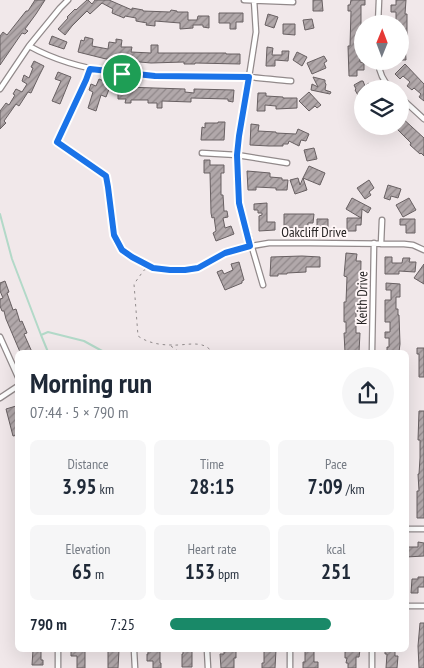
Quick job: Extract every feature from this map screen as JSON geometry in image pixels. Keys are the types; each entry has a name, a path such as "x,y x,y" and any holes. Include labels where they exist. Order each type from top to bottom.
{"street":[{"path":"0,90 29,46 68,0"},
{"path":"244,0 293,2"},
{"path":"254,0 256,32 237,155 239,203 262,285"},
{"path":"378,15 379,0"},
{"path":"29,46 70,64 90,69 155,76 249,77 291,81"},
{"path":"61,132 90,69"},
{"path":"409,105 424,119"},
{"path":"202,153 237,155 287,163"},
{"path":"381,244 382,220"},
{"name":"Oakcliff Drive","path":"206,263 225,253 269,243 404,244 424,250"},
{"name":"Keith Drive","path":"372,350 374,243"},
{"path":"0,337 15,371"},
{"path":"0,398 15,388"},
{"path":"409,529 424,529"},
{"path":"409,606 424,606"},
{"path":"58,652 58,668"},
{"path":"134,652 135,668"},
{"path":"207,652 208,668"},
{"path":"290,652 290,668"},
{"path":"372,652 372,668"}],"path":[{"path":"61,132 57,142 106,176 114,235 122,250 153,268"},
{"path":"206,263 198,268 185,270 153,268 144,270 134,284 138,336 146,341 170,346 202,345 211,350"},
{"path":"170,346 176,350"}],"building":[{"path":"35,0 45,0 25,29 28,31 25,34 22,33 0,65 0,36 3,32 7,35"},
{"path":"87,0 92,4 95,0 109,0 132,10 132,8 143,11 170,12 171,10 188,12 188,20 197,20 198,16 209,16 209,28 203,27 203,25 193,25 193,28 180,29 180,23 155,21 155,26 146,25 147,23 136,21 136,18 125,16 124,18 112,13 113,9 102,3 90,14 87,11 65,35 58,29 75,9"},
{"path":"313,0 322,0 323,11 313,11"},
{"path":"351,0 365,0 365,5 361,5 361,15 354,15 354,70 357,70 357,76 349,76 348,46 350,46 351,11 348,11 348,5 350,5"},
{"path":"396,0 406,0 405,14 407,15 396,15 396,12 391,12 391,5 396,5"},
{"path":"219,13 243,13 243,22 236,22 236,29 230,29 230,23 219,23"},
{"path":"268,14 278,17 274,28 265,25"},
{"path":"312,19 314,28 305,30 303,20"},
{"path":"283,24 295,24 295,35 283,34"},
{"path":"52,36 67,42 64,49 49,44"},
{"path":"85,37 93,39 92,46 108,49 109,42 116,43 116,39 122,40 121,47 132,47 131,52 151,53 151,45 158,45 158,53 240,54 240,64 151,63 106,59 78,52 81,40 84,41"},
{"path":"267,47 273,48 272,55 282,55 282,51 289,51 288,61 275,60 275,66 266,66"},
{"path":"297,52 307,57 302,66 293,60"},
{"path":"324,56 327,61 324,63 326,68 312,74 307,63"},
{"path":"34,61 44,66 31,93 28,92 19,106 16,104 4,121 6,123 0,129 0,111 6,103 9,105 16,89 22,92 27,84 22,81 24,75 29,78"},
{"path":"409,68 424,84 424,101 419,97 421,94 414,88 412,90 409,88 409,80 403,76 400,79 395,74 399,70 409,70"},
{"path":"58,72 71,77 60,104 52,101 61,81 55,79"},
{"path":"313,77 325,80 325,90 331,92 330,94 311,90 312,84 318,87"},
{"path":"99,79 111,84 106,97 101,95 96,111 88,108 93,92 89,90 91,84 96,86"},
{"path":"125,87 185,89 185,92 194,93 194,89 234,90 233,102 228,101 228,99 191,98 191,102 162,101 162,108 157,108 157,103 148,103 148,100 131,100 131,103 125,103 126,99 118,99 118,92 124,92"},
{"path":"309,92 321,105 317,108 315,106 309,111 299,101"},
{"path":"258,93 266,93 266,96 297,98 297,108 276,109 276,106 265,105 265,111 257,111"},
{"path":"225,122 224,140 201,140 202,127 205,128 205,123"},
{"path":"251,124 259,125 258,131 296,134 298,129 309,134 306,141 301,140 299,146 289,141 288,144 283,144 283,146 250,145"},
{"path":"409,124 424,138 424,156 410,145 411,143 403,135 409,135"},
{"path":"314,148 317,159 307,161 304,150"},
{"path":"204,160 210,160 210,165 224,165 224,173 221,173 221,195 223,195 224,211 227,211 228,217 223,218 225,228 231,226 234,234 216,241 213,233 216,231 214,217 212,218 211,213 210,173 204,173"},
{"path":"309,166 325,173 320,185 303,178"},
{"path":"247,171 270,173 270,177 288,180 287,190 256,187 256,190 248,190"},
{"path":"298,178 300,185 303,178 307,190 295,194 290,180"},
{"path":"369,180 374,188 369,192 371,195 365,199 357,188"},
{"path":"388,185 401,189 398,198 391,196 390,200 384,198"},
{"path":"352,198 371,208 368,213 362,209 361,225 356,225 356,231 347,231 347,218 361,218 346,209"},
{"path":"409,198 416,210 403,217 396,205"},
{"path":"267,203 267,222 275,222 275,230 259,231 259,216 262,213 254,210 254,204"},
{"path":"284,214 314,214 313,223 308,223 308,228 284,228"},
{"path":"317,219 328,219 328,228 317,228"},
{"path":"400,219 415,219 415,233 406,233 406,225 400,225"},
{"path":"346,253 357,254 356,261 361,261 360,309 356,309 356,333 360,333 359,350 345,350 344,333 346,333 346,322 344,322 344,302 346,302 347,277 344,276"},
{"path":"271,257 320,257 320,267 306,267 306,272 270,276"},
{"path":"385,257 392,257 392,263 402,263 403,258 410,258 409,262 416,262 415,272 399,271 399,274 385,274"},
{"path":"239,262 244,280 242,283 225,290 217,272 222,270 224,274 233,270 231,264"},
{"path":"424,264 424,284 414,278"},
{"path":"5,281 13,310 16,309 20,322 22,321 27,333 24,334 31,350 19,350 4,311 2,311 0,306 0,299 3,298 0,291 0,283"},
{"path":"386,283 400,284 400,297 396,297 396,309 398,309 399,315 399,350 387,350 389,338 385,338 385,332 390,332 390,322 385,322 385,300 391,300 391,290 386,290"},
{"path":"417,348 424,348 424,377 419,377 419,354 417,354"},
{"path":"15,406 15,436 13,436 6,409"},
{"path":"419,411 424,411 424,518 417,518 420,458 420,440 418,440"},
{"path":"418,542 424,543 424,556 409,557 409,547 418,547"},
{"path":"418,577 424,577 424,587 418,587 418,593 411,593 412,579 418,579"},
{"path":"420,623 424,623 424,668 419,668"},
{"path":"33,652 41,652 43,665 32,665"},
{"path":"71,652 85,652 85,668 77,668 77,656 71,656"},
{"path":"108,652 119,652 118,668 108,668"},
{"path":"148,652 160,652 161,668 153,668 153,661 147,661"},
{"path":"183,652 192,652 192,667 182,667"},
{"path":"224,652 236,652 234,668 221,668 220,654 224,654"},
{"path":"264,652 276,652 275,668 262,668 262,663 264,663"},
{"path":"305,652 314,652 314,662 318,662 318,668 303,668 303,662 305,662"},
{"path":"345,652 360,652 359,657 356,657 356,668 348,668 347,658 345,658"},
{"path":"385,652 395,652 395,656 398,656 397,668 386,668 387,654"}],"waterway":[{"path":"0,214 12,259 41,335 48,332 84,341 100,350"},
{"path":"41,335 47,350"}],"route":[{"path":"90,69 122,74 249,77 239,136 237,180 239,203 250,246 225,253 198,268 185,270 153,268 122,250 114,235 106,176 57,142 90,69"}]}
